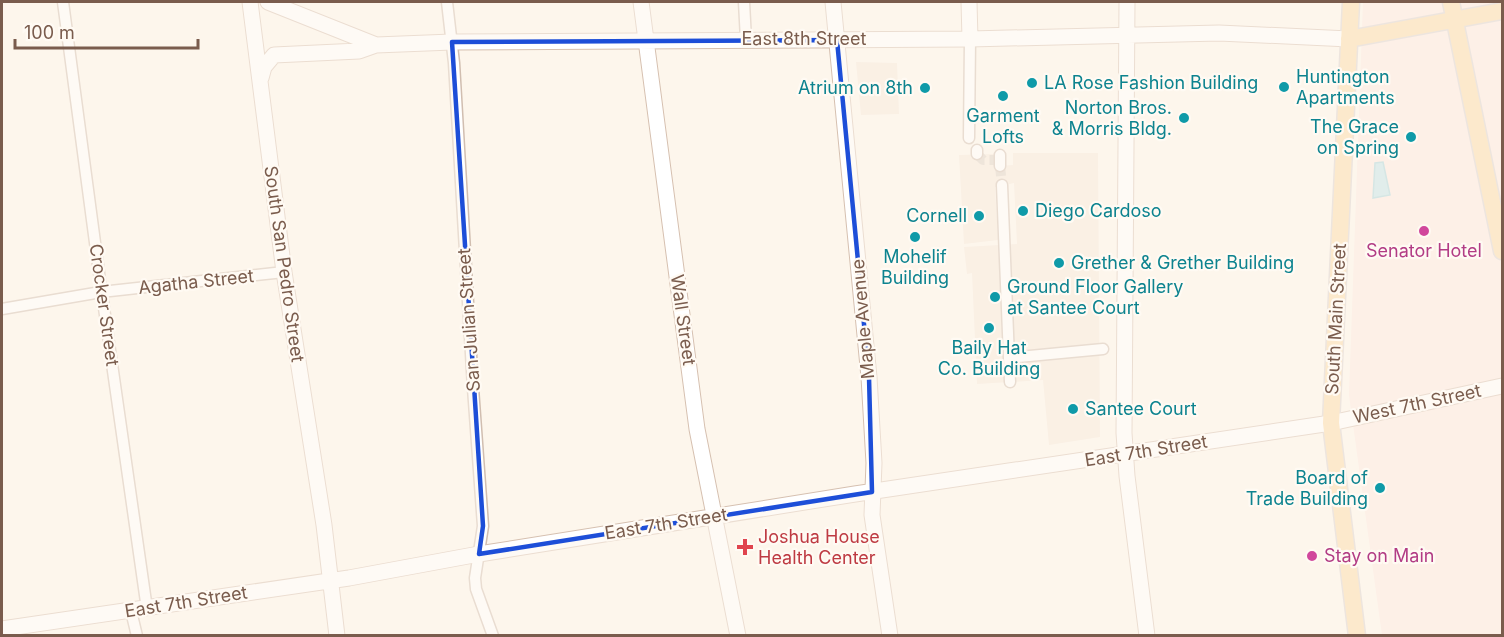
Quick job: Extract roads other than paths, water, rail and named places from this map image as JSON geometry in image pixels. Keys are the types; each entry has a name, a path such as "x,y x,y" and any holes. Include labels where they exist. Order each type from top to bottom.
{"main road":[{"name":"South San Pedro Street","path":"250,2 284,272 324,525 330,580"},
{"name":"East 8th Street","path":"268,2 376,45 645,40 970,39 1219,33 1349,39"},
{"name":"Wall Street","path":"641,2 697,429 738,636"},
{"name":"Maple Avenue","path":"833,2 869,377 874,463 872,492 874,525 890,636"},
{"path":"969,2 970,39"},
{"path":"1127,2 1124,433 1147,636"},
{"name":"South Main Street","path":"1351,2 1331,423 1357,636"},
{"path":"1451,2 1503,251"},
{"path":"1349,39 1503,11"},
{"path":"260,81 264,67 274,55 359,51 376,45"},
{"name":"West 7th Street","path":"1331,423 1503,386"},
{"name":"East 7th Street","path":"2,629 330,580 715,516 1331,423"},
{"path":"330,580 337,636"}],"street":[{"name":"Crocker Street","path":"63,2 139,610 137,636"},
{"name":"San Julian Street","path":"447,2 452,42 483,526 475,578 476,589 493,636"},
{"path":"744,2 746,40"},
{"path":"969,138 970,39"},
{"path":"1002,185 1010,382"},
{"name":"Agatha Street","path":"2,309 101,292 284,272"},
{"path":"1009,358 1103,349"}],"water":[{"path":"1383,162 1390,195 1373,198 1375,163"}],"tunnel":[{"path":"977,154 983,160 994,160"},
{"path":"1000,166 1002,185"}],"place":[{"name":"LA Rose Fashion Building","path":"1032,83"},
{"name":"Huntington Apartments","path":"1284,87"},
{"name":"Atrium on 8th","path":"925,88"},
{"name":"Garment Lofts","path":"1003,96"},
{"name":"Norton Bros. & Morris Bldg.","path":"1184,118"},
{"name":"The Grace on Spring","path":"1411,137"},
{"name":"Diego Cardoso","path":"1023,211"},
{"name":"Cornell","path":"979,216"},
{"name":"Senator Hotel","path":"1424,231"},
{"name":"Mohelif Building","path":"915,237"},
{"name":"Grether & Grether Building","path":"1059,263"},
{"name":"Ground Floor Gallery at Santee Court","path":"995,297"},
{"name":"Baily Hat Co. Building","path":"989,328"},
{"name":"Santee Court","path":"1073,409"},
{"name":"Board of Trade Building","path":"1380,488"},
{"name":"Joshua House Health Center","path":"745,547"},
{"name":"Stay on Main","path":"1312,556"}]}
